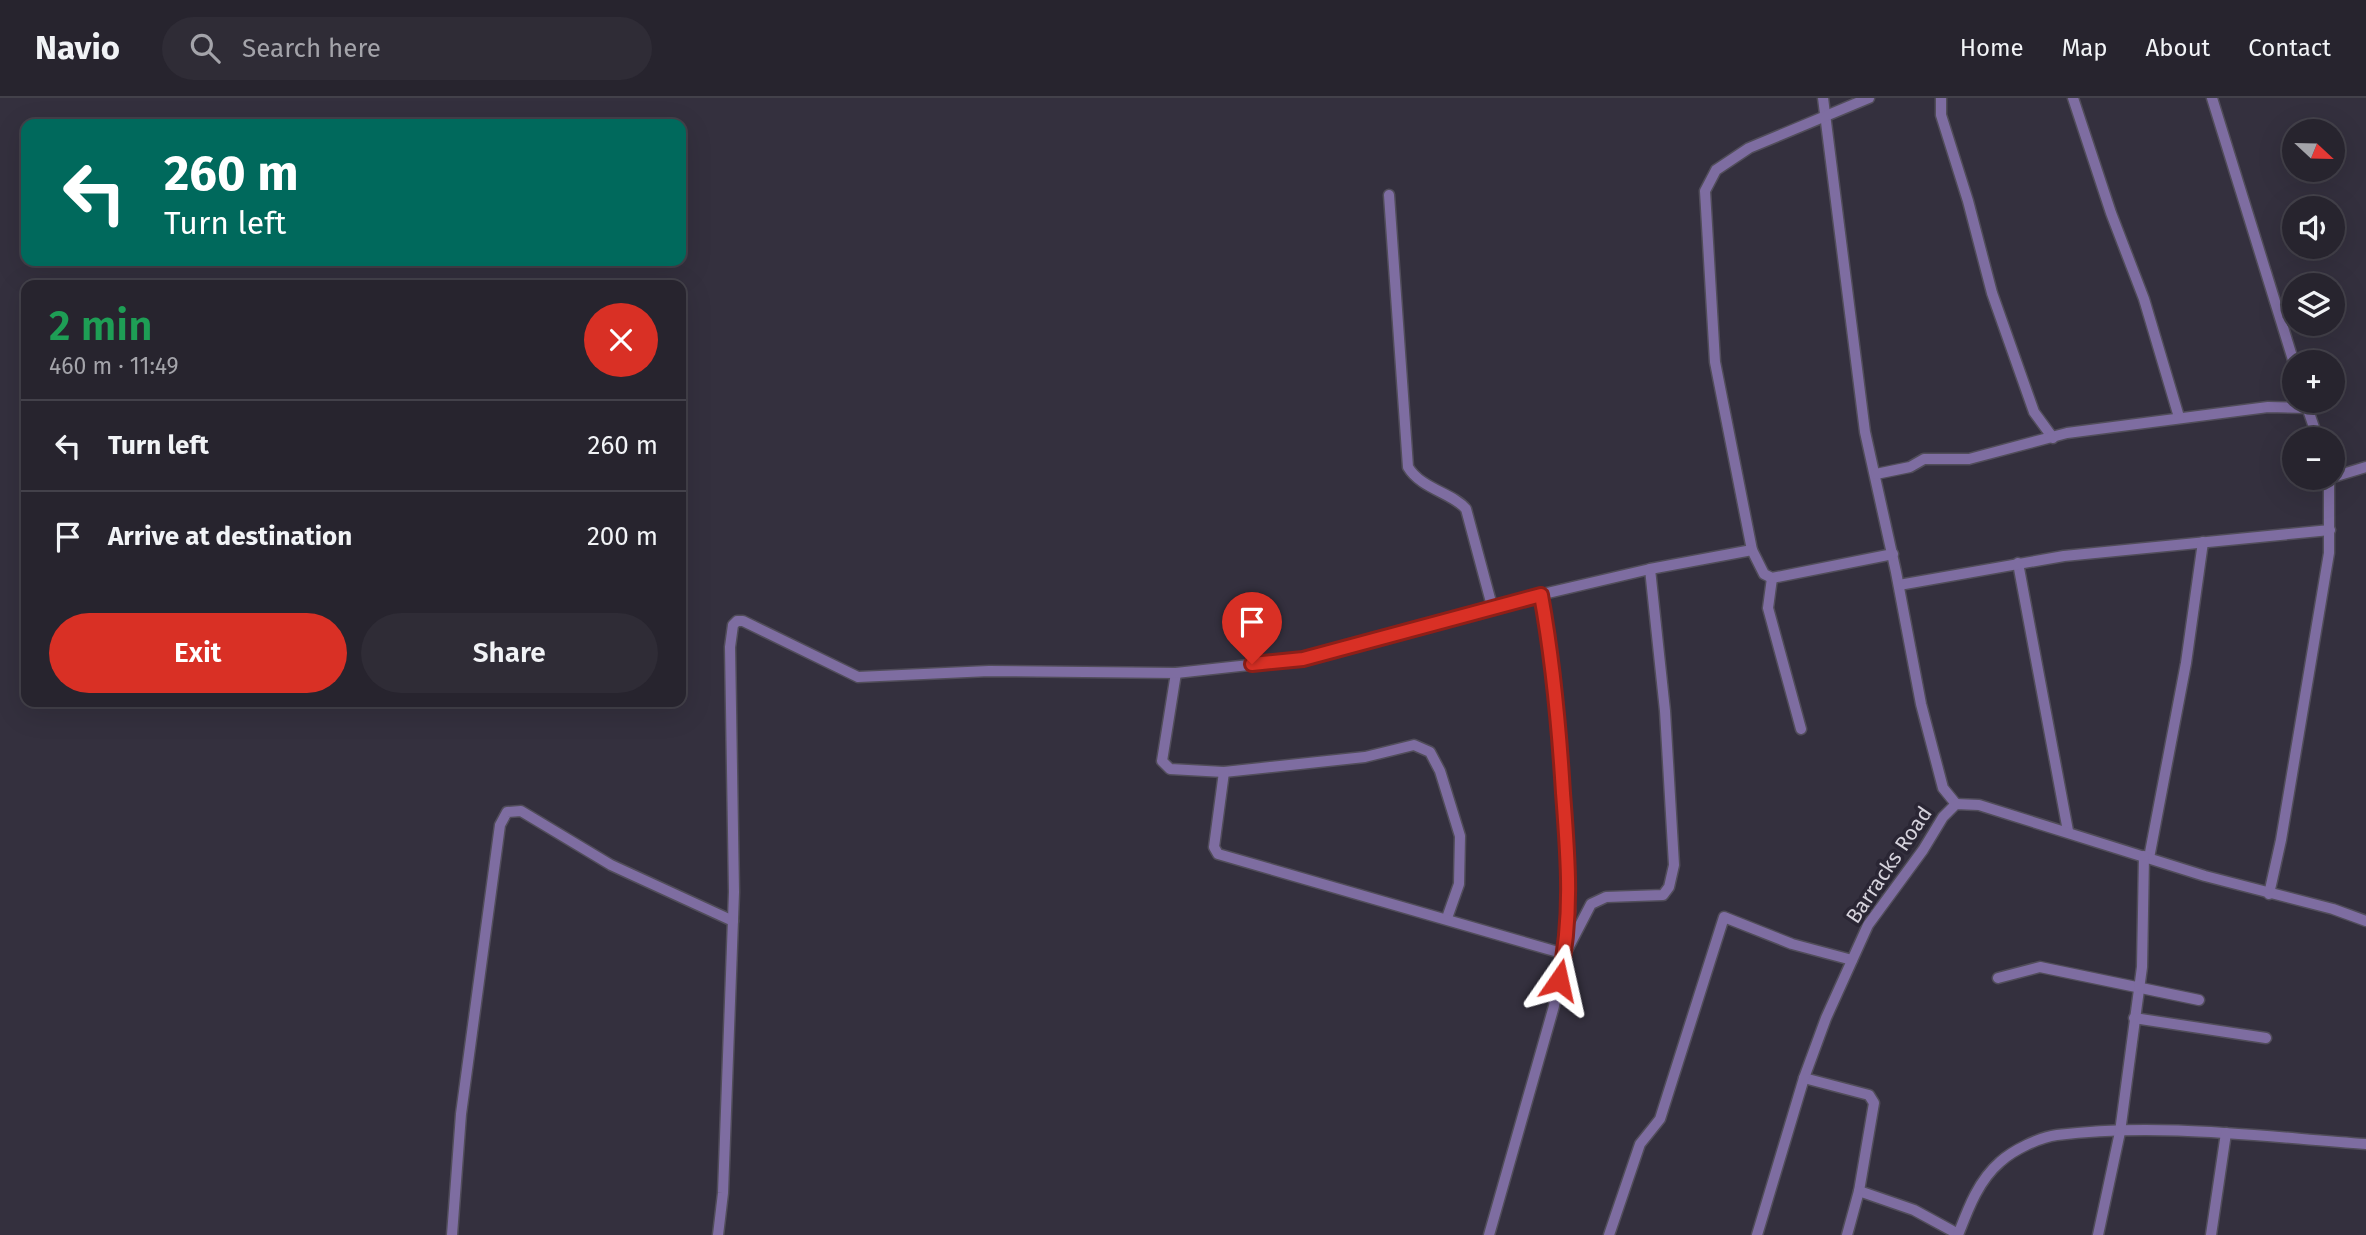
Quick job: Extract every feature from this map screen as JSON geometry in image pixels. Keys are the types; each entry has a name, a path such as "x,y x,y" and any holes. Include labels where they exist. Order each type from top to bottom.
{"street":[{"path":"1822,98 1865,432 1893,554 1934,760 1943,789 1956,804"},
{"path":"1869,98 1749,148 1716,170 1705,191 1715,362 1752,550 1764,574 1772,578 1893,554"},
{"path":"1940,98 1941,115 1968,201 1992,293 2034,412 2053,438"},
{"path":"2073,98 2110,213 2144,299 2179,417"},
{"path":"2212,98 2290,350"},
{"path":"1389,195 1408,467 1413,474 1447,498 1461,503 1466,509 1492,606"},
{"path":"1876,474 1910,467 1924,459 1969,459 2053,438 2179,417 2282,406"},
{"path":"2345,473 2366,467"},
{"path":"2269,894 2321,611 2330,530 2330,490"},
{"path":"1899,585 2018,563 2330,530"},
{"path":"2098,1235 2120,1132 2139,986 2146,857 2186,663 2203,542"},
{"path":"718,1235 723,1193 733,921 730,647 733,625 737,621 743,621 858,677 989,671 1176,673 1303,659 1492,606 1650,569 1752,550"},
{"path":"2018,563 2068,831"},
{"path":"1565,954 1591,904 1606,897 1663,895 1669,887 1674,864 1665,711 1650,569"},
{"path":"1772,578 1769,608 1801,729"},
{"path":"1489,1235 1550,1019 1565,954 1570,911 1558,715 1541,595"},
{"path":"1176,673 1162,761 1170,768 1224,772 1365,757 1414,745 1430,752 1440,771 1460,836 1459,884 1447,918"},
{"path":"1224,772 1213,846 1218,854 1565,954"},
{"name":"Barracks Road","path":"1758,1235 1804,1078 1826,1018 1868,925 1923,850 1943,817 1956,804 1979,805 2366,921"},
{"path":"452,1235 461,1114 500,825 507,812 521,811 611,865 733,921"},
{"path":"1609,1235 1640,1144 1660,1119 1724,917 1792,944 1852,960"},
{"path":"1998,978 2040,967 2199,1000"},
{"path":"2134,1018 2266,1038"},
{"path":"1804,1078 1869,1095 1874,1103 1859,1191 1847,1235"},
{"path":"1859,1191 1914,1210 1958,1234 1972,1197 2000,1161 2031,1143 2055,1135 2183,1129 2366,1144"},
{"path":"2211,1235 2227,1133"}],"route":[{"path":"1252,664 1303,659 1492,606 1541,595 1558,715 1569,880 1570,911 1559,980"}]}
